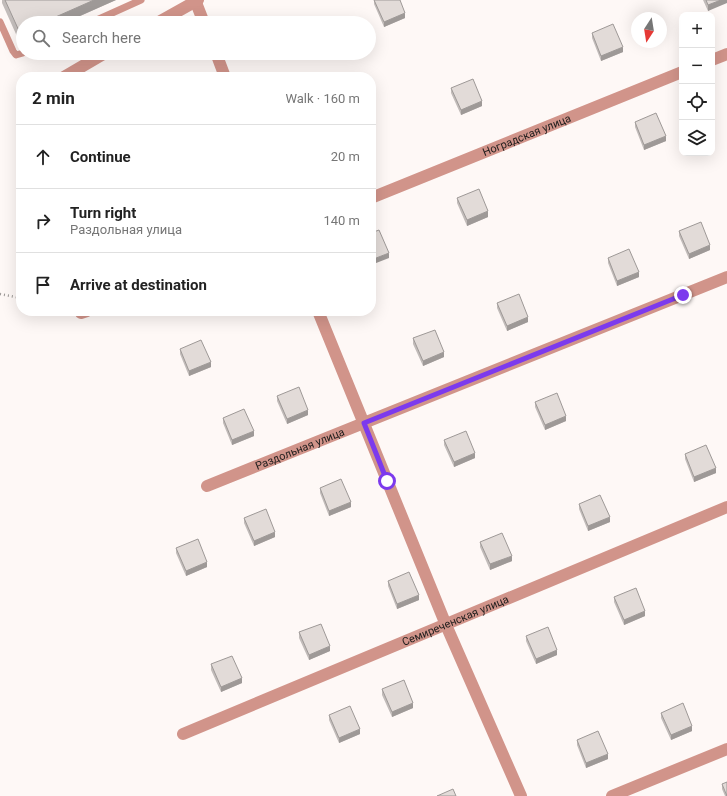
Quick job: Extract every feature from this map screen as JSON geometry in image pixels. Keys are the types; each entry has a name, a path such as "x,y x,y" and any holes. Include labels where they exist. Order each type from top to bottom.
{"street":[{"path":"169,16 196,0 202,16"},
{"path":"715,59 727,54"},
{"path":"73,72 94,60"},
{"path":"219,60 223,72"},
{"name":"Ноградская улица","path":"376,196 679,73"},
{"name":"Раздольная улица","path":"207,486 727,278"},
{"path":"320,316 446,625 520,796"},
{"name":"Семиреченская улица","path":"183,734 727,507"},
{"path":"612,796 727,749"}],"lane":[{"path":"106,16 141,0"},
{"path":"0,22 13,51 16,54"}],"path":[{"path":"0,294 16,297"}],"building":[{"path":"5,0 94,0 58,16 16,16 16,24"},
{"path":"374,0 400,0 405,13 384,22"},
{"path":"706,0 721,0 708,5"},
{"path":"613,24 623,47 601,56 592,33"},
{"path":"473,79 482,101 461,110 451,88"},
{"path":"656,113 666,136 644,145 635,122"},
{"path":"479,189 488,211 467,220 457,198"},
{"path":"701,222 710,245 689,254 679,231"},
{"path":"379,230 389,253 376,258 376,231"},
{"path":"629,249 639,272 617,281 608,258"},
{"path":"519,294 528,317 507,326 497,303"},
{"path":"435,330 444,352 423,361 413,338"},
{"path":"201,340 211,362 189,371 180,349"},
{"path":"299,387 308,410 287,419 277,396"},
{"path":"557,393 566,416 545,425 535,402"},
{"path":"244,409 254,431 232,440 223,418"},
{"path":"466,431 475,453 454,462 444,440"},
{"path":"706,445 716,468 694,477 685,454"},
{"path":"341,479 351,502 329,511 320,488"},
{"path":"600,495 610,517 588,526 579,504"},
{"path":"266,509 275,532 254,541 244,518"},
{"path":"502,533 512,556 490,564 480,542"},
{"path":"198,539 207,562 186,571 176,548"},
{"path":"409,572 419,595 397,604 388,581"},
{"path":"636,588 645,611 624,620 614,597"},
{"path":"321,624 330,646 309,655 299,632"},
{"path":"548,627 557,650 536,659 526,636"},
{"path":"232,656 242,678 221,687 211,664"},
{"path":"404,680 413,703 392,712 382,689"},
{"path":"683,703 692,726 671,735 661,713"},
{"path":"350,706 360,729 339,738 329,715"},
{"path":"598,731 608,754 586,763 577,740"},
{"path":"727,782 727,796 722,784"},
{"path":"453,789 456,796 437,796"}],"route":[{"path":"387,481 364,423 683,295"}]}
